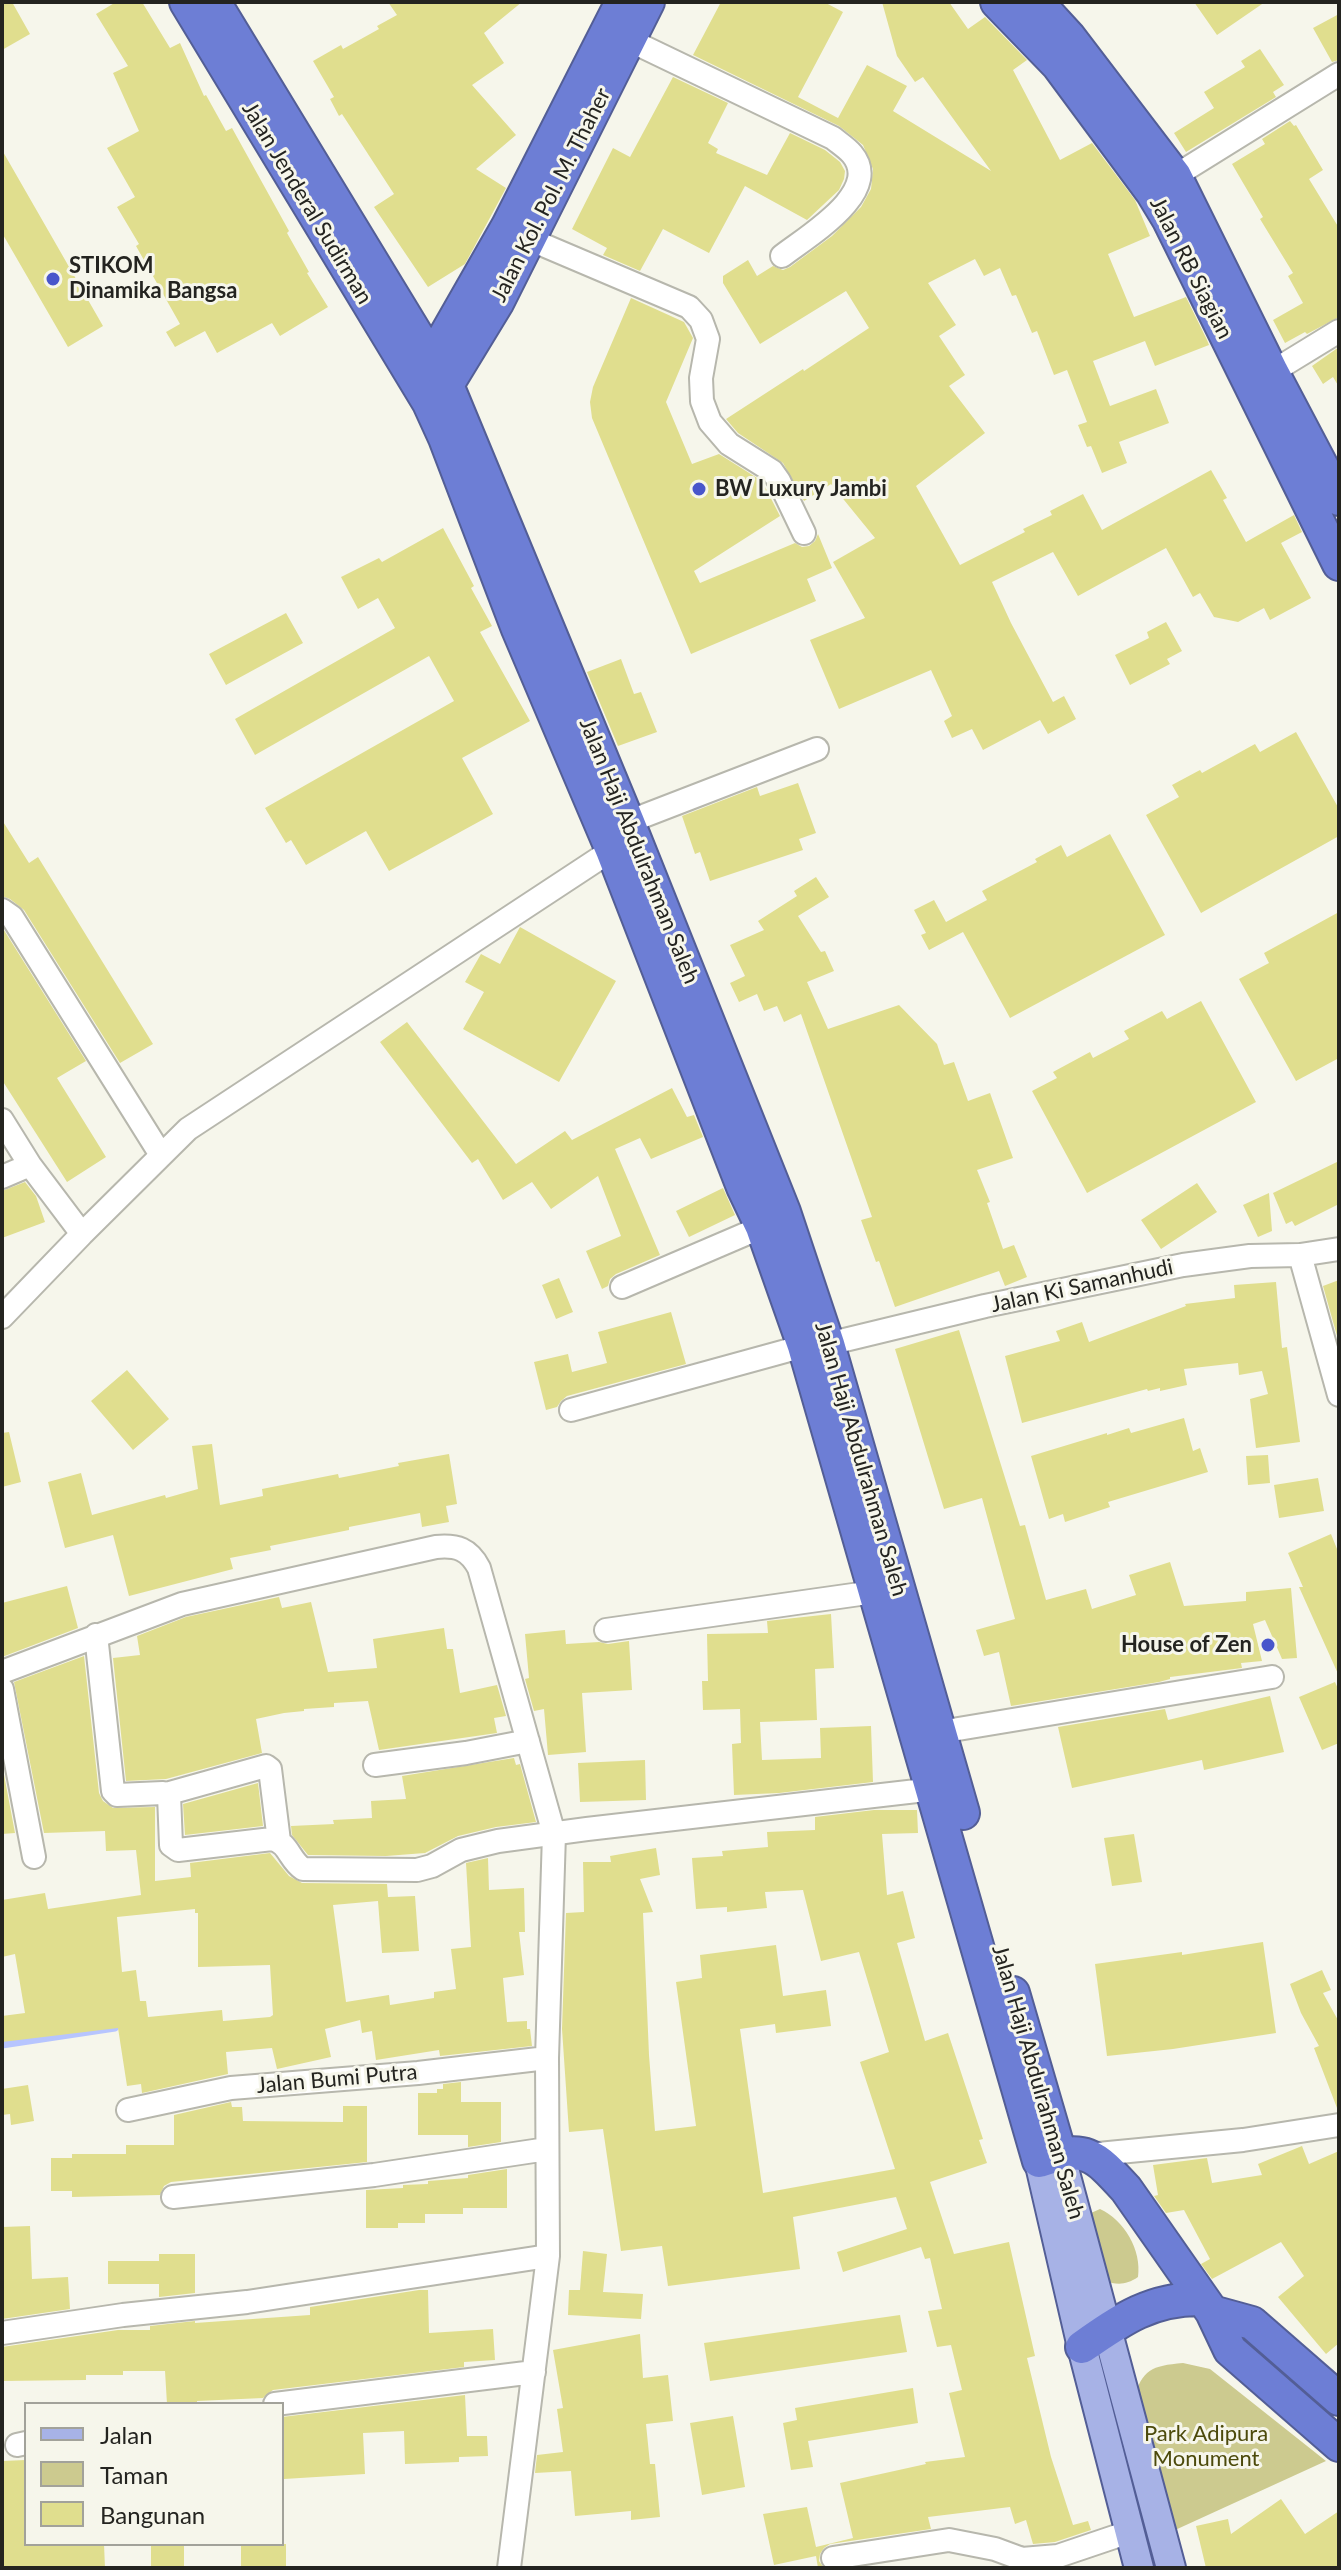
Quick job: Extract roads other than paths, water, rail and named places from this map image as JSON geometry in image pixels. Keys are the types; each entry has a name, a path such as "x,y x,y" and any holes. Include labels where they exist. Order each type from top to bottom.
{"highway":[{"name":"Jalan Jenderal Sudirman","path":"186,2 430,381"},
{"name":"Jalan Jenderal Sudirman","path":"214,2 430,381"},
{"name":"Jalan Kol. Pol. M. Thaher","path":"430,381 508,226 620,23 648,2"},
{"name":"Jalan RB Siagian","path":"997,2 1058,65 1152,192 1169,220 1339,564"},
{"name":"Jalan RB Siagian","path":"1037,2 1069,37 1175,176 1339,499"},
{"name":"Jalan Kol. Pol. M. Thaher","path":"430,381 497,303 529,239 620,23"},
{"name":"Jalan Haji Abdulrahman Saleh","path":"430,381 628,822 655,925 726,1145 816,1345 940,1732 1062,2157"},
{"name":"Jalan Haji Abdulrahman Saleh","path":"430,381 445,438 518,629 612,850 655,925 784,1212 874,1592 934,1789 1062,2157"},
{"path":"1062,2157 1110,2172 1126,2189 1207,2305 1230,2350 1339,2445"},
{"path":"1095,2339 1131,2314 1182,2298 1252,2323 1339,2399"}],"main road":[{"name":"Jalan Haji Abdulrahman Saleh","path":"1062,2157 1129,2532 1139,2568"},
{"name":"Jalan Haji Abdulrahman Saleh","path":"1095,2339 1171,2568"}],"street":[{"path":"620,23 833,138 853,154 857,162 858,185 848,204 782,256"},
{"path":"1175,176 1339,74"},
{"path":"529,239 689,307 701,320 708,339 701,378 702,401 710,422 729,444 772,471 804,533"},
{"path":"1272,372 1339,331"},
{"path":"628,822 817,749"},
{"path":"2,1317 188,1129 612,850"},
{"path":"2,910 12,917 161,1155"},
{"path":"2,1120 30,1165 82,1234"},
{"path":"2,1177 30,1165"},
{"path":"622,1287 762,1227"},
{"name":"Jalan Ki Samanhudi","path":"571,1410 816,1345 985,1306 1183,1265 1339,1249"},
{"path":"1300,1255 1339,1395"},
{"path":"2,1672 182,1604 436,1547 452,1545 474,1557 554,1834 547,2058 548,2256 509,2568"},
{"path":"606,1630 874,1592"},
{"path":"96,1635 113,1791 117,1795 166,1794 266,1766 270,1769 279,1841"},
{"path":"940,1732 1272,1677"},
{"path":"2,1689 34,1857"},
{"path":"375,1765 528,1741"},
{"path":"166,1794 170,1798 171,1840 178,1850 272,1839 284,1844 303,1869 417,1870 461,1850 498,1841 934,1789"},
{"name":"Jalan Bumi Putra","path":"128,2110 231,2088 418,2073 547,2058"},
{"path":"1062,2157 1243,2140 1339,2125"},
{"path":"173,2197 374,2175 547,2149"},
{"path":"2,2333 123,2315 247,2302 548,2256"},
{"path":"284,2403 534,2372"},
{"path":"833,2558 949,2540 995,2549 1022,2559 1058,2556 1129,2532"}],"waterway":[{"path":"2,2045 115,2028"}],"place":[{"name":"STIKOM Dinamika Bangsa","path":"53,279"},
{"name":"BW Luxury Jambi","path":"699,489"},
{"name":"House of Zen","path":"1268,1645"}],"park label":[{"name":"Park Adipura Monument","path":"1206,2446"}]}
